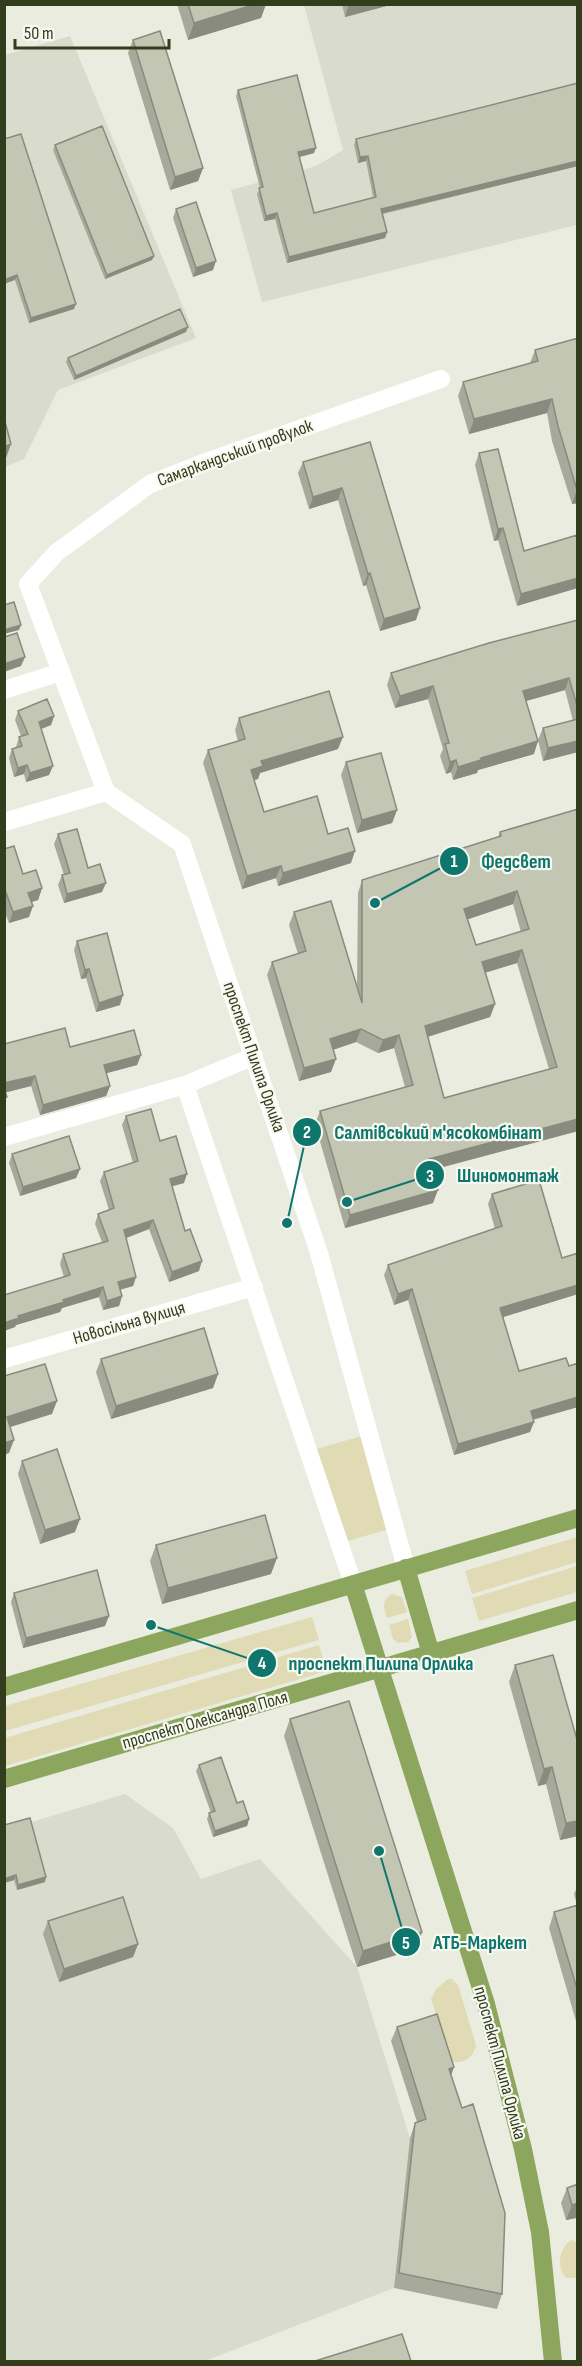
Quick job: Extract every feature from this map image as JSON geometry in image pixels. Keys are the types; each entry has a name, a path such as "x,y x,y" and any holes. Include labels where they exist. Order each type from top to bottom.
{"main road":[{"path":"4,1687 578,1518"},
{"path":"406,1568 431,1654"},
{"name":"проспект Пилипа Орлика","path":"354,1584 486,2004 505,2074 540,2232 553,2361"},
{"name":"проспект Олександра Поля","path":"4,1779 578,1610"}],"street":[{"name":"Самаркандський провулок","path":"106,792 28,584 56,553 150,484 441,379"},
{"path":"4,690 61,672"},
{"path":"4,822 106,792"},
{"name":"проспект Пилипа Орлика","path":"106,792 182,844 319,1253 406,1568"},
{"path":"4,1137 185,1085 254,1056"},
{"path":"185,1085 354,1584"},
{"name":"Новосільна вулиця","path":"4,1359 254,1287"}],"shaded area":[{"path":"304,5 577,5 577,225 262,302 231,190 316,166 343,150"},
{"path":"70,36 196,338 58,390 24,459 5,467 5,55"},
{"path":"362,1436 389,1529 348,1541 316,1449"},
{"path":"577,1537 577,1562 472,1594 465,1571"},
{"path":"577,1566 577,1592 479,1621 472,1598"},
{"path":"392,1594 402,1597 407,1612 387,1618 385,1602"},
{"path":"312,1617 319,1640 5,1731 5,1706"},
{"path":"408,1619 412,1637 408,1642 398,1643 393,1639 389,1625"},
{"path":"319,1645 327,1671 5,1766 5,1738"},
{"path":"125,1794 173,1828 201,1879 260,1859 357,1967 410,2138 394,2288 205,2361 5,2362 5,1830"},
{"path":"448,1979 452,1979 458,1985 476,2045 470,2057 458,2062 450,2060 431,1999 436,1989"},
{"path":"571,2240 577,2243 577,2278 566,2278 560,2264 564,2248"}],"building":[{"path":"188,4 256,4 194,23"},
{"path":"160,31 203,168 175,177 133,40"},
{"path":"297,75 316,148 298,152 314,213 376,197 368,156 360,157 356,139 578,83 578,161 381,209 387,232 289,257 277,213 266,216 259,188 263,187 238,90"},
{"path":"102,126 154,256 107,275 55,145"},
{"path":"21,134 76,304 31,318 17,275 4,280 4,139"},
{"path":"196,202 216,261 196,268 176,209"},
{"path":"180,309 188,327 76,376 68,358"},
{"path":"578,338 577,490 552,399 474,419 463,382 538,361 535,350"},
{"path":"4,418 11,444 4,447"},
{"path":"370,442 420,608 384,619 342,488 313,497 303,462"},
{"path":"498,449 524,551 577,535 578,578 521,594 503,528 498,529 479,453"},
{"path":"14,602 21,625 4,630 4,605"},
{"path":"578,620 578,709 569,678 523,691 538,741 458,767 456,760 450,762 445,744 449,743 433,686 400,696 391,673 489,643"},
{"path":"17,633 25,657 4,664 4,637"},
{"path":"329,691 343,737 261,761 263,766 251,770 264,812 317,796 328,834 348,828 355,851 283,873 281,866 247,876 208,750 245,739 239,718"},
{"path":"47,699 54,716 39,722 53,766 30,773 27,765 18,768 12,749 22,746 19,737 28,734 18,711"},
{"path":"578,719 578,741 548,748 543,728"},
{"path":"381,753 397,810 362,820 346,762"},
{"path":"578,809 578,1119 429,1159 438,1190 350,1215 320,1111 413,1085 399,1035 383,1040 361,1029 330,1039 336,1059 304,1068 272,962 306,951 294,912 331,901 362,1003 362,880 501,836 500,832","holes":["517,891 529,929 476,945 464,909","522,950 557,1067 444,1098 425,1026 495,1004 482,962"]},
{"path":"77,829 88,868 100,864 106,883 67,894 62,875 70,873 58,834"},
{"path":"14,846 23,874 36,870 42,888 28,893 33,906 13,912 4,887 4,849"},
{"path":"107,933 123,995 99,1003 89,969 85,970 77,941"},
{"path":"65,1028 70,1047 134,1030 141,1055 104,1065 110,1086 43,1105 35,1076 4,1083 4,1044"},
{"path":"151,1109 160,1141 176,1136 187,1174 170,1179 185,1231 190,1229 202,1261 172,1272 153,1220 124,1230 136,1277 118,1282 122,1296 107,1301 103,1287 4,1323 4,1295 70,1275 63,1254 108,1241 98,1214 114,1208 104,1172 138,1161 126,1116"},
{"path":"69,1136 80,1169 23,1187 12,1154"},
{"path":"539,1180 562,1258 578,1253 578,1285 500,1308 519,1371 566,1358 569,1366 578,1363 578,1397 531,1411 534,1422 458,1444 412,1289 398,1294 388,1265 502,1226 492,1194"},
{"path":"204,1328 218,1374 116,1406 101,1359"},
{"path":"45,1364 57,1401 7,1417 14,1440 4,1443 4,1376"},
{"path":"57,1449 80,1519 45,1530 22,1461"},
{"path":"265,1515 277,1558 168,1588 156,1545"},
{"path":"97,1570 109,1616 26,1638 14,1593"},
{"path":"553,1655 578,1743 578,1821 566,1823 552,1767 544,1769 515,1665"},
{"path":"349,1701 422,1932 363,1951 290,1719"},
{"path":"221,1757 237,1803 243,1801 249,1819 215,1831 209,1813 215,1811 199,1765"},
{"path":"30,1818 46,1877 18,1885 16,1875 4,1879 4,1825"},
{"path":"123,1897 138,1944 64,1969 48,1921"},
{"path":"578,1905 578,1992 554,1912"},
{"path":"437,2014 454,2067 449,2069 462,2108 473,2104 505,2213 502,2294 399,2273 415,2123 426,2119 397,2027"},
{"path":"578,2184 578,2203 572,2205 567,2188"},
{"path":"402,2334 411,2361 315,2361"}],"place":[{"name":"Федсвет","path":"375,903"},
{"name":"Шиномонтаж","path":"347,1202"},
{"name":"Салтівський м'ясокомбінат","path":"287,1223"},
{"name":"проспект Пилипа Орлика","path":"151,1625"},
{"name":"АТБ-Маркет","path":"379,1851"}]}
